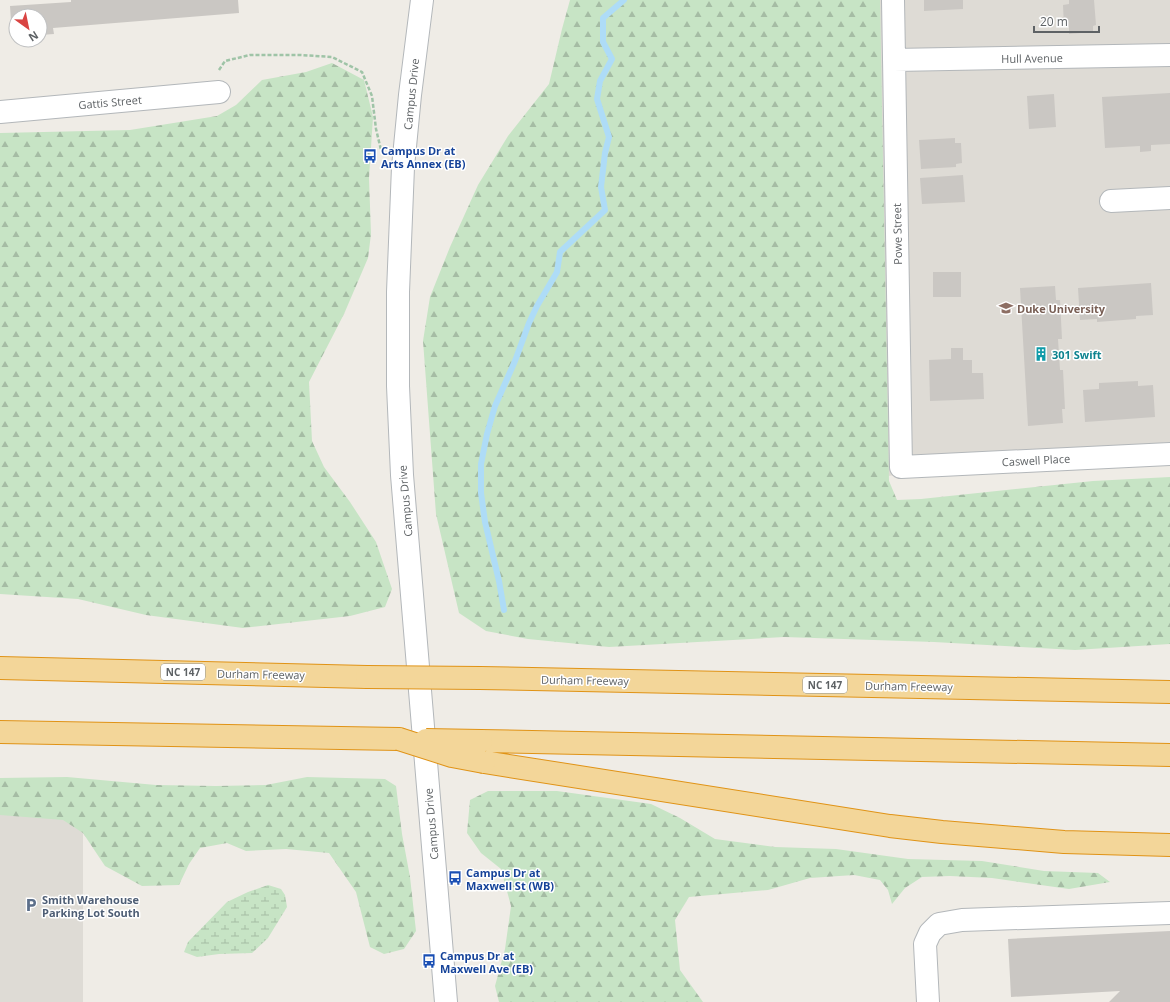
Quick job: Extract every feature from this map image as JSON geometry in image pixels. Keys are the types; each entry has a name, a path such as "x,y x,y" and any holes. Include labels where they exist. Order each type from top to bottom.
{"highway":[{"name":"Durham Freeway","path":"0,668 367,677 1170,692"},
{"path":"0,732 399,740 452,756 482,752 1170,755"},
{"path":"482,752 890,826 942,832 1064,842 1170,845"}],"street":[{"name":"Campus Drive","path":"422,0 410,95 404,167 398,292 398,386 402,475 446,1002"},
{"name":"Powe Street","path":"893,0 901,467"},
{"name":"Hull Avenue","path":"894,60 1170,55"},
{"name":"Gattis Street","path":"0,112 220,92"},
{"path":"1111,201 1170,198"},
{"name":"Caswell Place","path":"901,467 1170,454"},
{"path":"928,1002 925,944 930,933 939,924 969,920 1170,913"}],"path":[{"path":"220,92 214,79 220,68 230,59 250,55 300,55 332,57 362,72 372,96 376,129 382,151"}],"shaded area":[{"name":"Duke University","path":"859,0 1170,0 1170,442 830,483"},
{"path":"0,801 83,807 83,1002 0,1002"}],"green space":[{"path":"570,0 880,0 889,481 897,500 921,499 1093,481 1170,477 1170,644 1075,650 934,642 784,637 609,647 528,639 486,631 459,613 436,514 423,341 430,297 450,247 478,185 508,136 549,84"},
{"path":"332,63 364,80 373,117 369,178 371,234 368,258 344,314 309,382 312,441 324,467 350,502 376,542 392,589 385,607 350,616 243,628 146,615 78,599 0,594 0,133 130,130 217,116 236,105 262,80 306,72"},
{"path":"67,777 156,785 216,786 266,785 307,777 385,779 396,786 402,834 410,877 416,931 404,949 384,954 370,947 356,892 329,853 286,849 246,851 227,843 200,848 189,864 179,885 142,886 105,866 83,833 63,820 0,815 0,778"},
{"path":"488,791 557,791 651,804 680,818 715,839 775,847 836,849 908,859 982,861 1044,871 1098,873 1110,882 1069,889 992,878 950,876 922,877 905,888 892,904 888,890 880,880 854,875 810,878 768,890 689,897 675,920 680,970 703,1002 499,1002 495,986 505,949 511,906 501,869 481,853 467,833 470,800"},
{"path":"268,885 281,889 285,895 287,907 268,938 252,953 219,954 197,957 184,952 188,942 227,902"}],"building":[{"path":"71,0 238,0 239,13 53,28 54,34 48,34 48,8 10,8 10,6 71,2"},
{"path":"924,0 963,0 963,9 924,11"},
{"path":"1069,0 1094,0 1096,25 1093,26 1093,32 1069,34 1069,27 1064,27 1063,5 1069,4"},
{"path":"1170,93 1170,144 1151,145 1151,151 1140,152 1140,146 1105,148 1102,97"},
{"path":"1054,94 1056,127 1029,129 1027,96"},
{"path":"955,138 955,143 961,143 962,163 956,164 956,167 921,169 919,140"},
{"path":"963,175 965,202 922,204 920,178"},
{"path":"933,272 961,272 961,297 933,297"},
{"path":"1151,283 1153,315 1136,316 1136,319 1097,322 1097,319 1080,320 1078,288"},
{"name":"301 Swift","path":"1055,286 1056,300 1060,300 1062,339 1058,339 1060,370 1063,370 1065,409 1062,409 1063,423 1028,426 1020,288"},
{"path":"951,348 963,348 963,360 972,360 972,373 983,373 984,399 930,401 929,360 951,359"},
{"path":"1138,381 1138,386 1153,385 1155,417 1085,422 1083,390 1099,389 1099,383"},
{"path":"1170,931 1170,1002 1109,1002 1120,991 1011,997 1008,939"}],"waterway":[{"path":"504,610 499,581 485,522 481,493 481,464 487,434 495,406 515,361 529,323 557,272 560,252 605,210 601,187 605,153 609,137 597,99 600,81 612,59 603,42 603,18 624,0"}],"place":[{"name":"Campus Dr at Arts Annex (EB)","path":"370,156"},
{"name":"Duke University","path":"1006,308"},
{"name":"301 Swift","path":"1041,354"},
{"name":"Campus Dr at Maxwell St (WB)","path":"455,878"},
{"name":"Smith Warehouse Parking Lot South","path":"31,905"},
{"name":"Campus Dr at Maxwell Ave (EB)","path":"429,961"}]}
